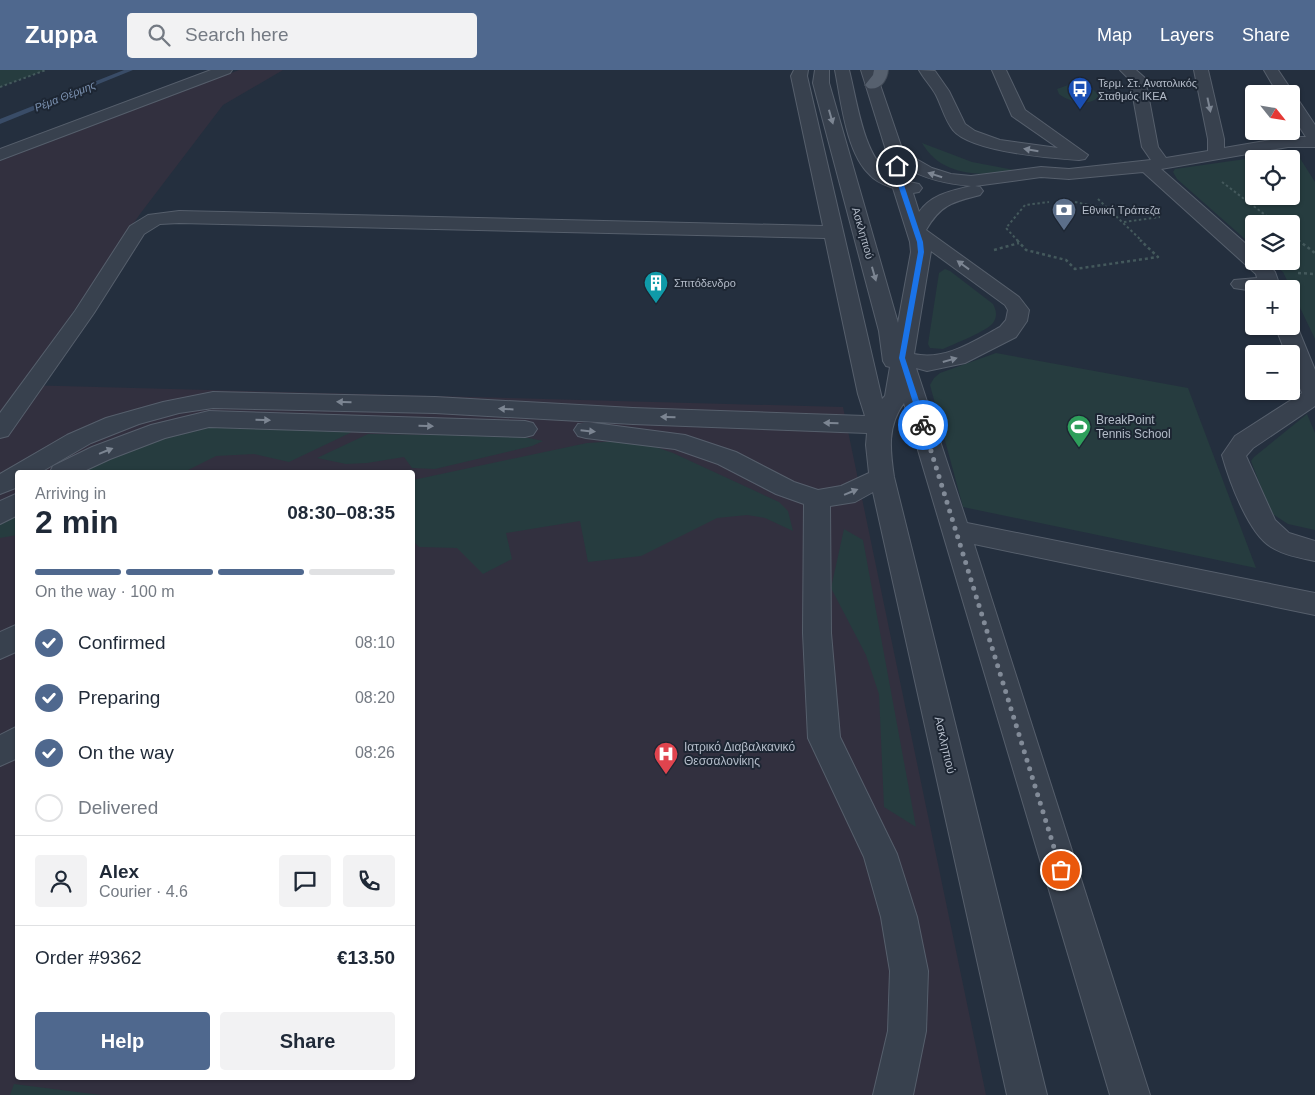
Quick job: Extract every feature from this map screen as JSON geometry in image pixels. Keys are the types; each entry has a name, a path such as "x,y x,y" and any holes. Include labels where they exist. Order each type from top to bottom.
{"main road":[{"path":"870,77 880,76 881,70"}],"street":[{"path":"0,155 225,70"},
{"path":"26,470 82,438 123,421 180,404 213,400 426,405 633,416 880,425 869,394 832,232 799,76 801,70"},
{"name":"Ασκληπιού","path":"822,70 821,83 893,342 896,398"},
{"path":"842,70 865,155 875,171 901,185 934,191 974,191 1057,181 1070,174"},
{"path":"926,70 934,78 945,95 960,128 967,134 1030,150 1079,155"},
{"path":"999,70 1018,113 1100,171"},
{"path":"1127,70 1137,78 1155,165 1208,220 1264,272 1267,280"},
{"path":"1201,70 1216,139 1216,155"},
{"path":"1271,70 1280,85"},
{"name":"Ασκληπιού","path":"870,77 893,147 901,185 921,252 896,398 884,413 880,425 877,448 882,477 1027,1095"},
{"path":"1300,115 1315,138"},
{"path":"893,147 899,155 926,172 950,179 981,181 1041,172 1070,174 1155,165 1288,142 1315,142"},
{"path":"902,358 927,364 957,358 1008,332 1016,321 1019,310 1012,301 916,231 926,213 939,201 974,191"},
{"path":"0,430 84,313 137,230 155,219 179,217 832,232"},
{"path":"1187,224 1208,220"},
{"path":"1241,284 1245,284"},
{"path":"1290,335 1315,397 1244,442 1234,455 1262,524 1271,534 1284,543 1315,552"},
{"path":"902,358 1130,1095"},
{"path":"66,470 101,453 159,431 209,419 580,430 677,441 727,458 785,488 817,499 846,495 882,477"},
{"path":"0,484 15,476"},
{"path":"817,499 817,633 824,738 880,854 899,917 909,972 907,1032 893,1095"},
{"path":"0,514 15,504"},
{"path":"957,531 1315,604"},
{"path":"0,647 15,638"},
{"path":"0,752 15,742"}],"path":[{"path":"0,87 46,70"},
{"path":"1192,158 1265,215"},
{"path":"1053,201 1025,205 1006,228 1026,250 1066,260 1075,269 1158,257 1092,193"},
{"path":"1072,202 1110,210"},
{"path":"1123,222 1168,216"},
{"path":"990,252 1019,242"},
{"path":"1300,242 1315,253"}],"shaded area":[{"name":"Ιατρικό Διαβαλκανικό Θεσσαλονίκης","path":"239,70 283,70 223,105 140,214 23,385 843,407 986,1095 0,1095 0,161"}],"green space":[{"path":"0,70 46,70 0,87"},
{"path":"1071,84 1091,88 1098,94 1098,97 1084,103 1068,99 1059,94 1057,89"},
{"path":"922,143 972,162 1019,171 978,174 952,169 930,154"},
{"path":"1300,158 1315,182 1315,339 1300,308 1300,280 1287,280 1281,270 1300,270 1300,215 1245,215 1245,239 1177,179 1173,172 1175,169 1245,159 1245,205 1300,205"},
{"path":"945,269 993,304 996,318 990,326 970,337 943,349 930,348 928,344 939,273"},
{"name":"BreakPoint Tennis School","path":"996,353 1188,388 1256,568 963,507 930,385 940,373"},
{"path":"1307,414 1315,433 1315,530 1288,524 1271,513 1251,461"},
{"path":"235,425 352,432 289,462 254,454 216,456 188,470 76,470 192,427"},
{"path":"368,434 520,436 543,441 532,446 435,469 412,468 404,457 367,463 346,464 317,458"},
{"path":"619,441 647,444 673,453 779,502 788,511 793,531 765,518 747,515 717,518 641,556 588,562 580,521 506,533 512,559 483,574 457,548 419,547 415,543 415,480 587,443"},
{"path":"15,510 15,535 0,538 0,521"},
{"path":"844,529 863,540 916,827 884,807 879,694 866,655 831,588"},
{"path":"14,1084 101,1095 10,1095"}],"waterway":[{"name":"Ρέμα Θέρμης","path":"0,122 130,70"}],"way so far":[{"path":"923,425 1061,870"}],"place":[{"name":"Τερμ. Στ. Ανατολικός Σταθμός ΙΚΕΑ","path":"1080,110"},
{"name":"Εθνική Τράπεζα","path":"1064,231"},
{"name":"Σπιτόδενδρο","path":"656,304"},
{"name":"BreakPoint Tennis School","path":"1079,448"},
{"name":"Ιατρικό Διαβαλκανικό Θεσσαλονίκης","path":"666,775"}],"route":[{"path":"897,166 901,185 920,242 921,252 902,358 923,425"}]}
